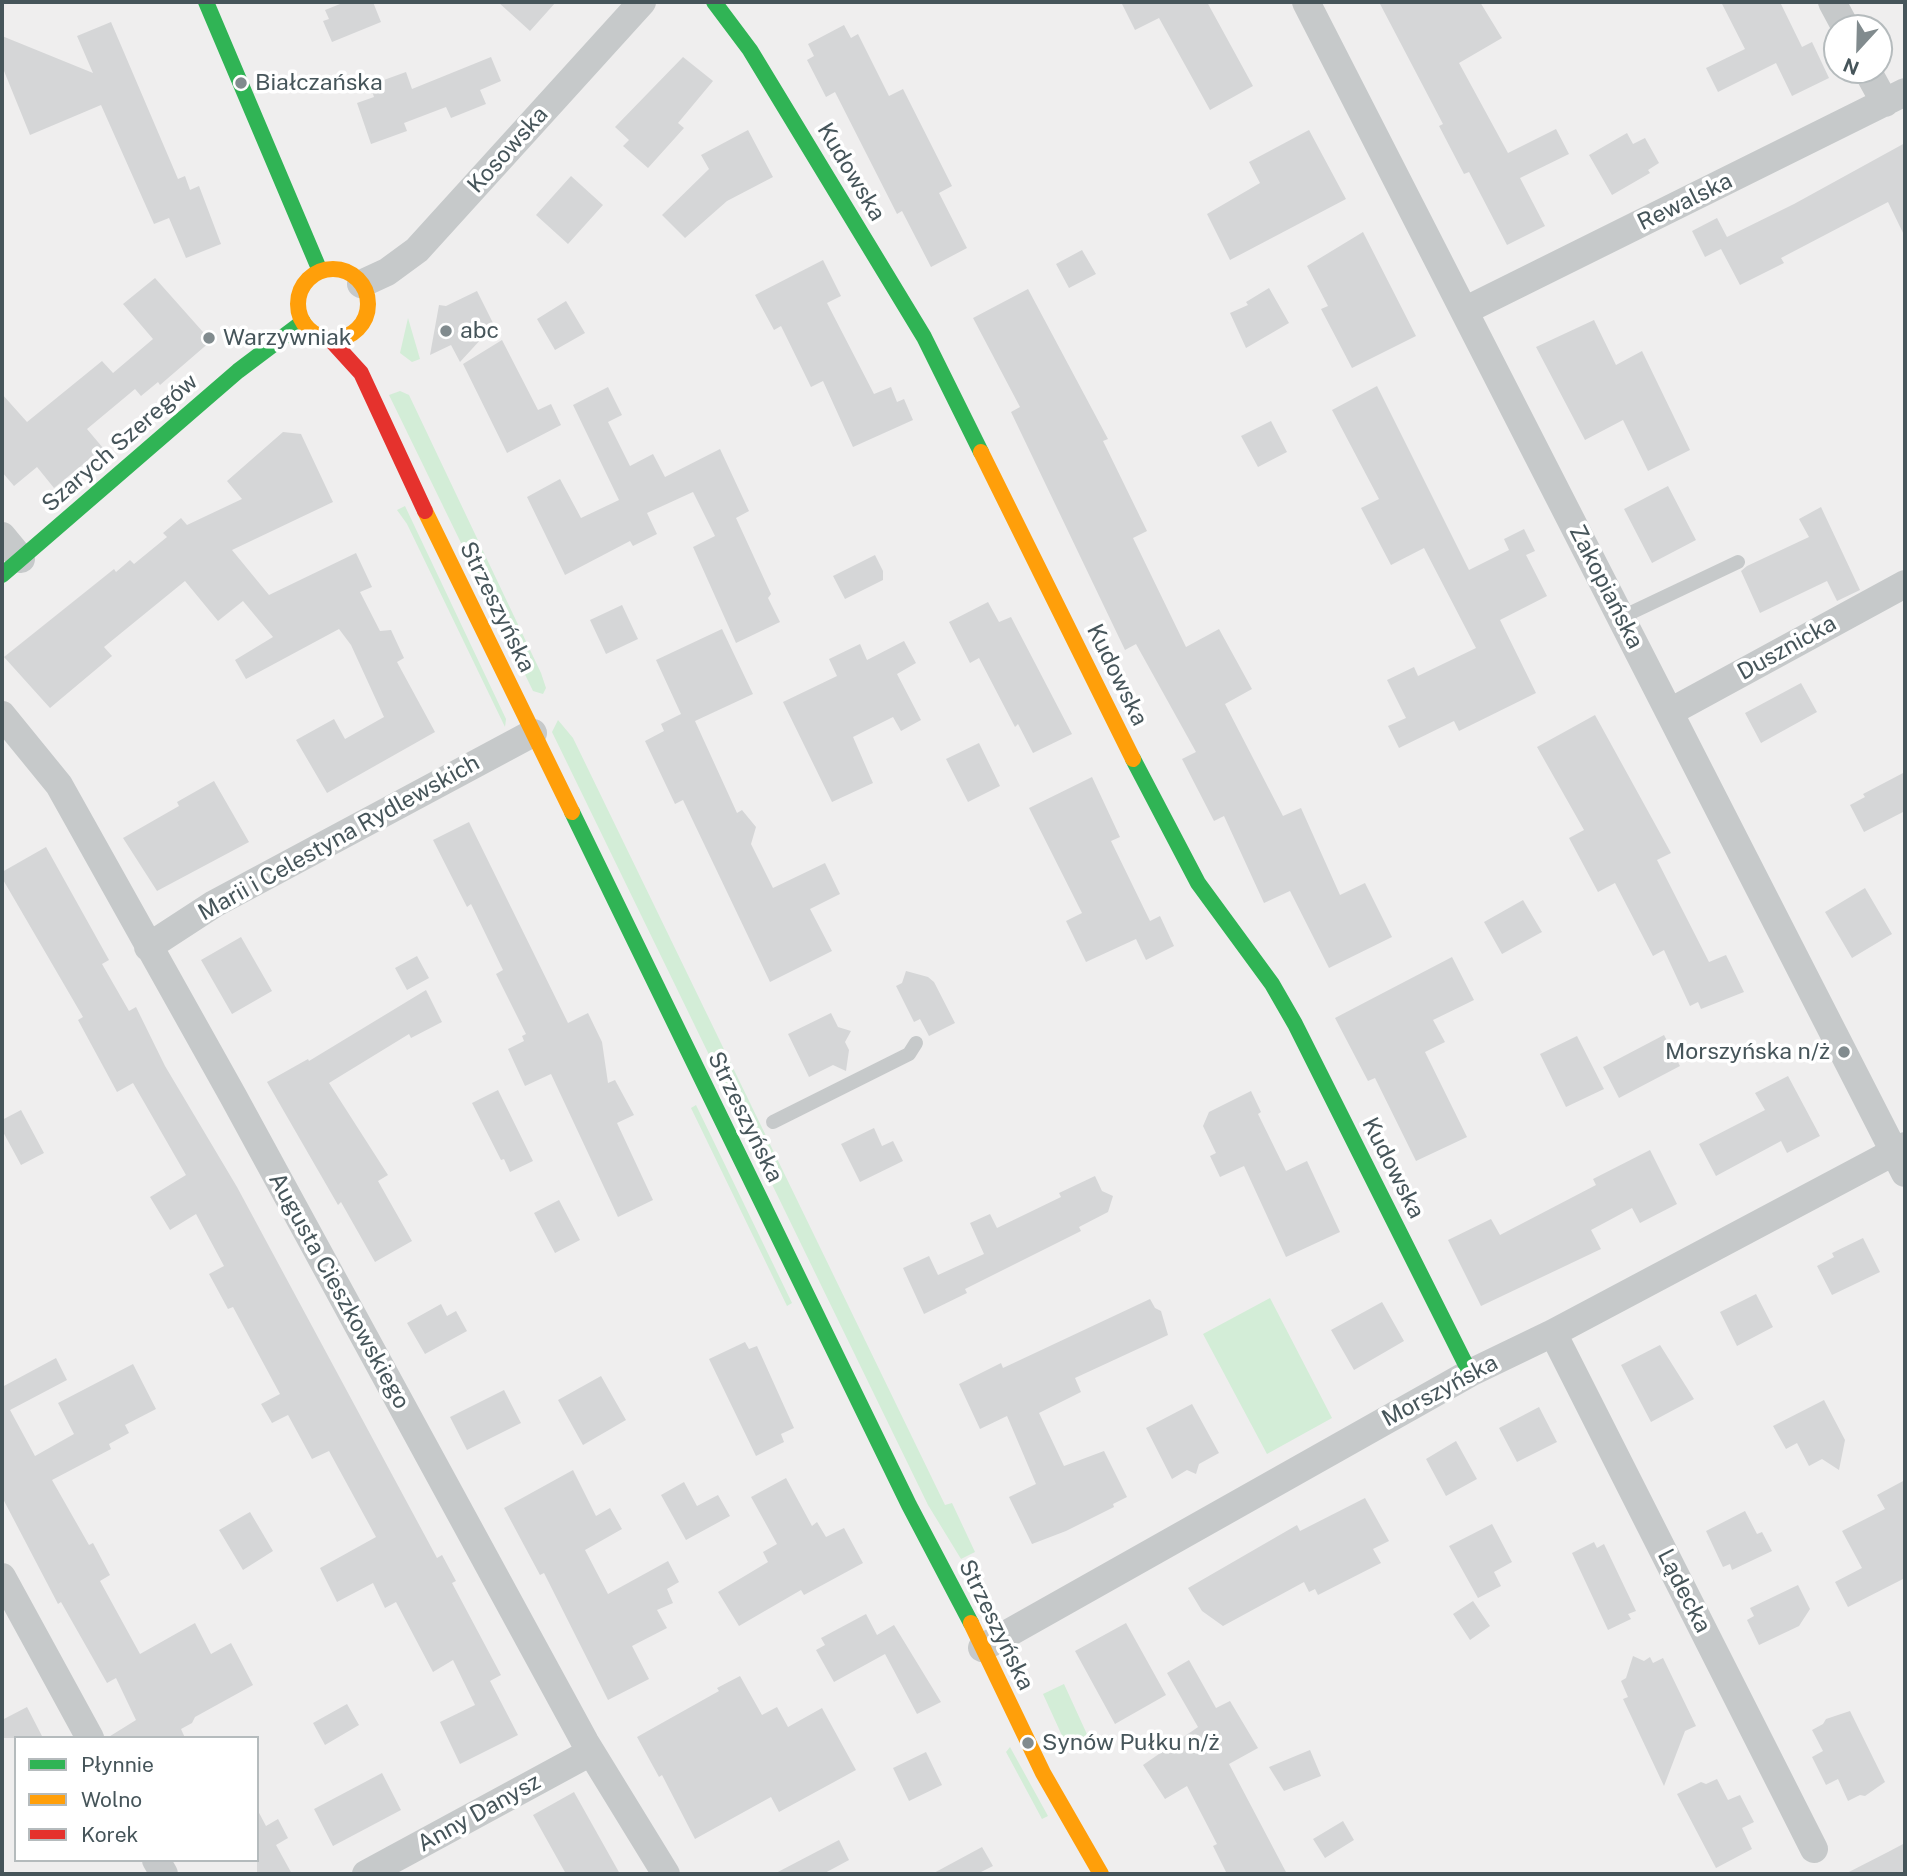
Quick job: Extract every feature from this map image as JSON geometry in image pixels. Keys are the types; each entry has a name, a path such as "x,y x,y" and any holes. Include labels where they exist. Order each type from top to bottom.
{"street":[{"path":"206,2 320,271"},
{"name":"Kosowska","path":"361,284 401,263 433,234 642,2"},
{"name":"Kudowska","path":"714,2 750,50 924,337 1155,804 1198,883 1272,984 1295,1024 1470,1373"},
{"name":"Zakopiańska","path":"1306,2 1670,712 1902,1157"},
{"path":"1882,84 1895,97"},
{"name":"Rewalska","path":"1464,311 1895,97"},
{"path":"320,271 342,271 361,284 367,301 364,319 350,334 330,338 314,334 303,322 298,302 300,292 309,278 320,271"},
{"name":"Strzeszyńska","path":"361,373 364,319"},
{"name":"Szarych Szeregów","path":"11,567 249,361 303,322"},
{"name":"Strzeszyńska","path":"330,338 361,373 909,1505 940,1561 1043,1773 1101,1874"},
{"path":"2,536 11,567"},
{"name":"Dusznicka","path":"1670,712 1905,584"},
{"name":"Augusta Cieszkowskiego","path":"2,715 59,785 240,1108 591,1752 666,1874"},
{"name":"Marii i Celestyna Rydlewskich","path":"148,947 214,904 533,733"},
{"name":"Morszyńska","path":"982,1648 1470,1373 1902,1157"},
{"name":"Lądecka","path":"1553,1333 1814,1849"},
{"path":"2,1577 89,1736"},
{"name":"Anny Danysz","path":"366,1874 591,1752"}],"lane":[{"path":"1622,617 1738,562"},
{"path":"773,1122 909,1054 916,1043"}],"green space":[{"path":"408,318 420,359 412,362 400,353"},
{"path":"400,391 409,395 541,673 546,688 543,694 533,691 389,395"},
{"path":"405,506 506,719 505,727 407,524 397,510"},
{"path":"558,720 573,738 945,1505 952,1503 975,1552 961,1559 928,1505 552,732"},
{"path":"696,1105 792,1303 787,1306 691,1108"},
{"path":"1270,1298 1332,1418 1267,1454 1203,1334"},
{"path":"1064,1684 1091,1743 1070,1753 1043,1694"},
{"path":"1010,1747 1048,1816 1042,1819 1006,1752"}],"building":[{"path":"345,2 373,2 381,22 332,42 323,21 329,19 325,10"},
{"path":"498,2 556,2 530,31"},
{"path":"1121,2 1207,2 1253,86 1210,110 1159,18 1135,30"},
{"path":"1379,2 1480,2 1502,38 1459,63 1508,153 1556,129 1569,154 1520,178 1545,226 1507,245 1469,172 1464,174 1439,126 1443,124"},
{"path":"1721,2 1780,2 1802,47 1812,42 1823,65 1823,81 1792,96 1776,63 1718,92 1706,68 1745,49"},
{"path":"111,22 178,179 185,176 190,190 199,186 221,244 186,258 169,218 154,224 101,105 30,135 2,66 2,36 93,73 77,36"},
{"path":"844,25 851,38 858,34 889,96 903,89 952,186 939,193 967,248 931,267 902,211 897,214 835,92 826,97 807,60 814,56 808,44"},
{"path":"491,57 501,81 480,90 486,104 451,118 446,107 404,123 407,131 371,144 357,103 374,97 370,85 406,72 412,89"},
{"path":"683,57 713,81 678,123 684,128 648,168 623,146 629,140 615,127"},
{"path":"748,130 773,177 727,201 685,238 662,215 709,169 701,155"},
{"path":"1309,130 1346,199 1230,260 1207,214 1260,183 1249,162"},
{"path":"1627,133 1633,144 1645,138 1659,163 1648,170 1650,173 1612,195 1589,155"},
{"path":"1905,143 1905,237 1888,202 1781,258 1784,263 1740,285 1721,249 1705,257 1692,231 1717,218 1727,237 1794,204"},
{"path":"571,176 603,205 568,244 536,215"},
{"path":"1363,232 1416,336 1352,368 1321,309 1328,306 1307,266"},
{"path":"1082,250 1096,274 1069,288 1056,264"},
{"path":"823,260 841,296 827,303 874,394 891,387 897,402 904,399 913,420 853,447 823,381 811,387 781,326 774,330 755,295"},
{"path":"155,278 211,341 160,385 158,382 141,396 135,389 87,429 103,448 54,488 37,467 14,486 2,472 2,394 27,422 102,361 113,373 153,339 123,304"},
{"path":"1269,288 1289,323 1246,348 1230,313 1248,305 1246,302"},
{"path":"1028,289 1108,439 1103,441 1147,531 1133,538 1186,647 1219,629 1252,689 1225,704 1283,816 1301,808 1340,895 1365,883 1392,937 1329,968 1290,891 1264,903 1224,816 1214,821 1182,759 1196,752 1136,644 1125,650 1011,412 1020,407 973,318"},
{"path":"477,291 494,325 460,362 451,345 430,355 439,305 446,306"},
{"path":"566,301 585,333 555,350 537,319"},
{"path":"1594,320 1616,365 1642,351 1690,450 1648,471 1623,420 1585,440 1536,347"},
{"path":"502,340 538,410 551,404 561,425 507,453 463,364"},
{"path":"1377,386 1469,570 1509,550 1504,539 1524,529 1535,551 1526,555 1547,596 1500,620 1536,693 1459,731 1454,721 1399,748 1388,726 1406,718 1387,680 1414,667 1418,676 1476,648 1424,548 1391,565 1361,508 1379,499 1332,410"},
{"path":"608,387 622,415 608,422 630,466 653,454 665,477 720,449 749,511 736,518 771,594 768,598 780,622 736,643 693,547 715,536 693,492 647,513 657,534 633,546 630,541 565,575 527,497 560,479 581,518 619,500 573,405"},
{"path":"1271,421 1287,452 1258,467 1241,436"},
{"path":"283,432 301,434 333,502 232,550 269,595 356,553 372,587 360,592 380,631 391,630 404,658 397,662 435,732 327,793 296,740 334,719 345,739 384,717 351,645 339,629 246,679 235,660 273,637 243,601 218,621 185,581 104,647 112,656 50,708 4,657 114,569 116,572 130,560 134,564 167,537 163,533 181,518 187,525 242,499 227,481"},
{"path":"1668,486 1696,540 1652,563 1624,509"},
{"path":"1821,507 1860,590 1837,601 1827,581 1760,613 1741,571 1809,537 1799,519"},
{"path":"875,555 883,571 883,580 845,599 833,576"},
{"path":"988,602 999,622 1011,617 1072,734 1033,753 1018,724 1015,727 979,658 970,663 949,622"},
{"path":"622,605 638,639 606,654 590,620"},
{"path":"722,629 753,694 695,721 737,813 742,810 756,827 751,844 773,888 825,863 840,894 810,909 832,951 770,982 683,800 675,804 645,741 664,731 661,724 681,714 656,660"},
{"path":"904,641 916,663 897,674 921,720 901,731 893,717 853,737 873,783 832,802 783,702 837,676 829,659 860,644 867,660"},
{"path":"1801,683 1817,712 1761,743 1745,713"},
{"path":"1595,715 1671,853 1657,860 1709,962 1726,955 1744,992 1701,1009 1698,1002 1690,1006 1664,950 1653,956 1615,883 1598,892 1569,838 1584,830 1537,747"},
{"path":"979,743 1000,786 968,802 946,759"},
{"path":"1905,772 1905,811 1864,832 1850,805 1865,797 1863,794"},
{"path":"1092,777 1120,837 1111,841 1150,921 1160,916 1174,946 1146,960 1136,939 1086,962 1066,921 1082,913 1029,808"},
{"path":"214,781 249,842 157,891 123,838 179,806 177,802"},
{"path":"469,822 568,1023 588,1013 602,1042 608,1083 615,1080 634,1115 617,1123 653,1200 618,1217 551,1074 525,1086 508,1049 524,1041 522,1036 526,1034 496,974 503,970 471,904 467,907 433,840"},
{"path":"46,847 109,960 102,964 129,1011 136,1007 165,1066 237,1187 437,1558 442,1555 456,1581 452,1583 501,1675 490,1681 518,1735 460,1764 440,1722 475,1705 453,1660 433,1672 396,1602 385,1608 373,1583 337,1602 320,1568 376,1537 329,1451 312,1459 288,1415 272,1423 261,1404 280,1394 233,1307 228,1309 209,1274 224,1266 196,1214 170,1230 150,1197 186,1175 133,1083 117,1092 78,1020 83,1017 2,878 2,872"},
{"path":"1865,888 1892,934 1852,958 1825,912"},
{"path":"1523,900 1542,932 1502,954 1484,922"},
{"path":"241,937 272,991 232,1014 201,960"},
{"path":"417,956 429,978 407,990 395,968"},
{"path":"1452,957 1474,1000 1433,1020 1445,1042 1425,1052 1467,1137 1416,1161 1375,1078 1368,1081 1335,1018"},
{"path":"906,971 928,977 934,982 955,1023 929,1036 920,1019 914,1022 896,986 902,983"},
{"path":"426,990 442,1022 411,1038 409,1034 329,1083 388,1175 378,1181 412,1241 375,1262 341,1202 338,1205 267,1082 308,1059 309,1061"},
{"path":"831,1013 838,1027 851,1031 845,1042 849,1050 846,1071 833,1065 809,1077 788,1034"},
{"path":"1664,1035 1680,1066 1619,1098 1603,1067"},
{"path":"1577,1036 1604,1089 1566,1107 1540,1054"},
{"path":"1788,1076 1820,1136 1787,1153 1781,1141 1716,1176 1699,1144 1765,1110 1755,1093"},
{"path":"498,1090 533,1161 510,1172 472,1103"},
{"path":"1251,1091 1261,1112 1258,1114 1286,1171 1307,1161 1340,1232 1286,1257 1244,1166 1220,1177 1210,1156 1216,1153 1203,1126 1209,1112"},
{"path":"21,1110 44,1153 21,1165 2,1130 2,1120"},
{"path":"874,1128 882,1146 893,1141 903,1161 860,1182 841,1144"},
{"path":"1650,1150 1677,1204 1640,1223 1632,1208 1591,1230 1601,1249 1481,1306 1448,1240 1491,1219 1500,1235 1596,1185 1593,1179"},
{"path":"1095,1176 1102,1191 1113,1196 1108,1212 1079,1227 1081,1231 965,1289 967,1293 924,1314 903,1268 929,1256 938,1275 984,1254 970,1223 990,1214 997,1228 1061,1197 1059,1193"},
{"path":"559,1200 580,1240 555,1253 534,1213"},
{"path":"1863,1238 1880,1272 1832,1295 1817,1266 1834,1257 1832,1253"},
{"path":"1756,1294 1773,1327 1737,1346 1720,1312"},
{"path":"1150,1299 1155,1308 1161,1311 1168,1335 1075,1378 1081,1392 1039,1413 1064,1466 1104,1451 1127,1497 1113,1504 1114,1507 1066,1531 1032,1544 1009,1497 1036,1484 1007,1416 980,1429 959,1384 1001,1363 1003,1368"},
{"path":"1382,1302 1404,1341 1354,1370 1331,1330"},
{"path":"441,1304 447,1316 456,1311 467,1331 425,1354 407,1323"},
{"path":"745,1342 749,1349 757,1346 794,1428 781,1434 784,1442 756,1456 709,1359"},
{"path":"1660,1345 1694,1399 1651,1422 1621,1365"},
{"path":"56,1358 67,1380 10,1410 35,1456 74,1434 58,1403 133,1364 156,1409 125,1425 129,1433 109,1444 111,1449 52,1480 89,1545 93,1543 110,1575 100,1581 140,1654 195,1623 211,1654 231,1643 253,1685 195,1717 192,1723 181,1729 184,1736 110,1736 136,1720 116,1678 107,1683 61,1602 58,1604 2,1497 2,1387"},
{"path":"601,1376 626,1420 583,1445 558,1400"},
{"path":"504,1390 521,1423 467,1450 450,1417"},
{"path":"1824,1400 1845,1440 1839,1470 1822,1459 1809,1466 1797,1443 1786,1449 1773,1426"},
{"path":"1192,1404 1219,1453 1199,1464 1196,1474 1187,1470 1172,1479 1146,1428"},
{"path":"1539,1407 1557,1442 1517,1462 1499,1428"},
{"path":"1456,1441 1477,1479 1446,1496 1426,1459"},
{"path":"573,1470 596,1516 610,1508 622,1529 585,1550 608,1594 668,1561 679,1582 667,1589 673,1603 657,1610 667,1628 632,1646 649,1679 608,1700 544,1573 540,1575 504,1508"},
{"path":"786,1478 812,1526 817,1522 826,1537 844,1528 863,1563 804,1595 801,1590 739,1626 718,1592 768,1562 763,1552 777,1544 751,1497"},
{"path":"1905,1480 1905,1578 1848,1607 1835,1582 1862,1568 1842,1531 1885,1509 1877,1495"},
{"path":"684,1482 697,1506 718,1495 730,1516 686,1540 661,1495"},
{"path":"1365,1498 1389,1541 1373,1549 1381,1563 1318,1595 1315,1589 1309,1592 1304,1582 1223,1626 1202,1611 1188,1588 1297,1525 1300,1531"},
{"path":"1745,1511 1757,1534 1762,1532 1772,1551 1732,1570 1730,1564 1723,1567 1706,1531"},
{"path":"250,1512 273,1551 243,1570 219,1530"},
{"path":"1492,1524 1512,1562 1494,1572 1501,1586 1478,1598 1449,1546"},
{"path":"1594,1542 1597,1548 1604,1544 1636,1611 1628,1614 1631,1619 1608,1630 1572,1553"},
{"path":"1798,1585 1810,1609 1799,1626 1759,1645 1747,1620 1754,1616 1750,1608"},
{"path":"1473,1601 1490,1626 1470,1640 1453,1614"},
{"path":"866,1614 877,1635 894,1625 941,1702 917,1714 885,1654 834,1682 816,1650 825,1645 821,1638"},
{"path":"1126,1623 1166,1695 1115,1724 1075,1651"},
{"path":"1633,1656 1644,1661 1650,1657 1653,1663 1663,1658 1696,1726 1685,1731 1664,1786 1623,1699 1628,1697 1621,1681 1626,1678"},
{"path":"1189,1660 1216,1708 1230,1701 1258,1748 1229,1764 1287,1874 1227,1874 1213,1846 1217,1844 1187,1786 1165,1799 1143,1765 1198,1727 1167,1673"},
{"path":"740,1676 762,1715 777,1707 788,1727 822,1708 856,1770 779,1812 771,1797 695,1839 662,1775 659,1777 637,1737 719,1691 717,1688"},
{"path":"347,1704 359,1725 325,1745 313,1723"},
{"path":"27,1707 42,1736 2,1738 2,1720"},
{"path":"1850,1711 1885,1782 1865,1796 1860,1795 1848,1801 1838,1779 1826,1785 1812,1757 1823,1751 1812,1730 1826,1719"},
{"path":"1310,1750 1321,1776 1284,1791 1269,1767"},
{"path":"926,1752 942,1785 909,1801 893,1768"},
{"path":"382,1773 401,1810 333,1846 314,1809"},
{"path":"1717,1779 1728,1800 1740,1795 1754,1822 1742,1828 1752,1849 1716,1868 1677,1794 1701,1782 1706,1784"},
{"path":"574,1792 620,1874 566,1874 533,1815"},
{"path":"259,1813 266,1826 278,1819 288,1838 276,1845 292,1874 257,1874"},
{"path":"1343,1821 1354,1840 1325,1858 1313,1839"},
{"path":"839,1840 849,1860 823,1874 774,1874"},
{"path":"1905,1843 1905,1874 1845,1874 1888,1852"},
{"path":"982,1847 993,1866 977,1874 932,1874"}],"traffic: fast":[{"path":"206,2 320,271"},
{"path":"714,2 750,50 924,337 981,452"},
{"path":"2,575 238,371 303,322"},
{"path":"1133,759 1198,883 1272,984 1295,1024 1470,1373"},
{"path":"572,812 909,1505 971,1623"}],"traffic: slow":[{"path":"333,269 352,275 362,285 368,304 362,323 352,333 333,339 314,333 304,323 298,304 304,285 314,275 333,269"},
{"path":"981,452 1133,759"},
{"path":"425,511 572,812"},
{"path":"971,1623 1043,1773 1101,1874"}],"traffic: jam":[{"path":"330,339 361,373 425,511"}],"place":[{"name":"Białczańska","path":"241,83"},
{"name":"abc","path":"446,331"},
{"name":"Warzywniak","path":"209,338"},
{"name":"Morszyńska n/ż","path":"1844,1052"},
{"name":"Synów Pułku n/ż","path":"1028,1743"}]}
